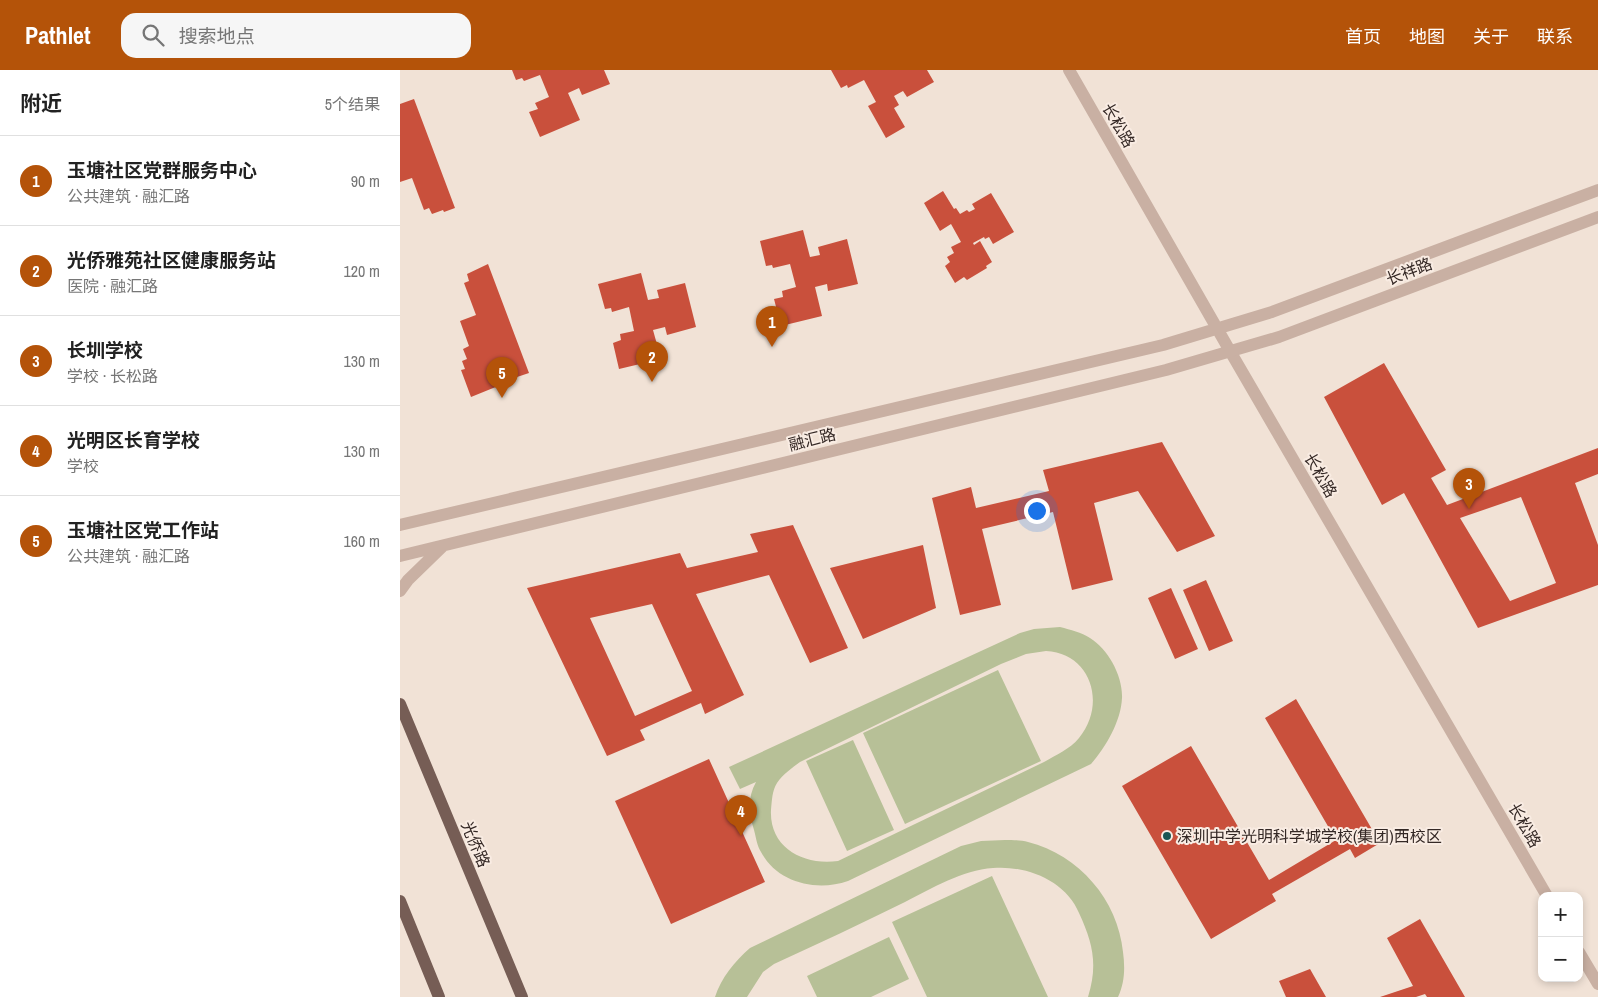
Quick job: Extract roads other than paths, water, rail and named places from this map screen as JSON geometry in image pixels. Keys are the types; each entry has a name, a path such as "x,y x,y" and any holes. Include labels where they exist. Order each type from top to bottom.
{"main road":[{"name":"光侨路","path":"400,704 522,997"},
{"path":"400,902 438,997"}],"street":[{"name":"长松路","path":"1069,70 1230,352 1545,892"},
{"name":"融汇路","path":"400,525 1163,345 1272,312 1598,190"},
{"name":"长祥路","path":"1230,352 1279,337 1598,217"},
{"name":"融汇路","path":"400,556 1166,370 1230,352"},
{"path":"400,591 423,563 444,545"},
{"path":"1583,959 1598,984"}],"place":[{"name":"玉塘社区党群服务中心","path":"772,347"},
{"name":"光侨雅苑社区健康服务站","path":"652,382"},
{"name":"玉塘社区党工作站","path":"502,398"},
{"name":"长圳学校","path":"1469,509"},
{"name":"光明区长育学校","path":"741,836"},
{"name":"深圳中学光明科学城学校(集团)西校区","path":"1167,836"}]}
